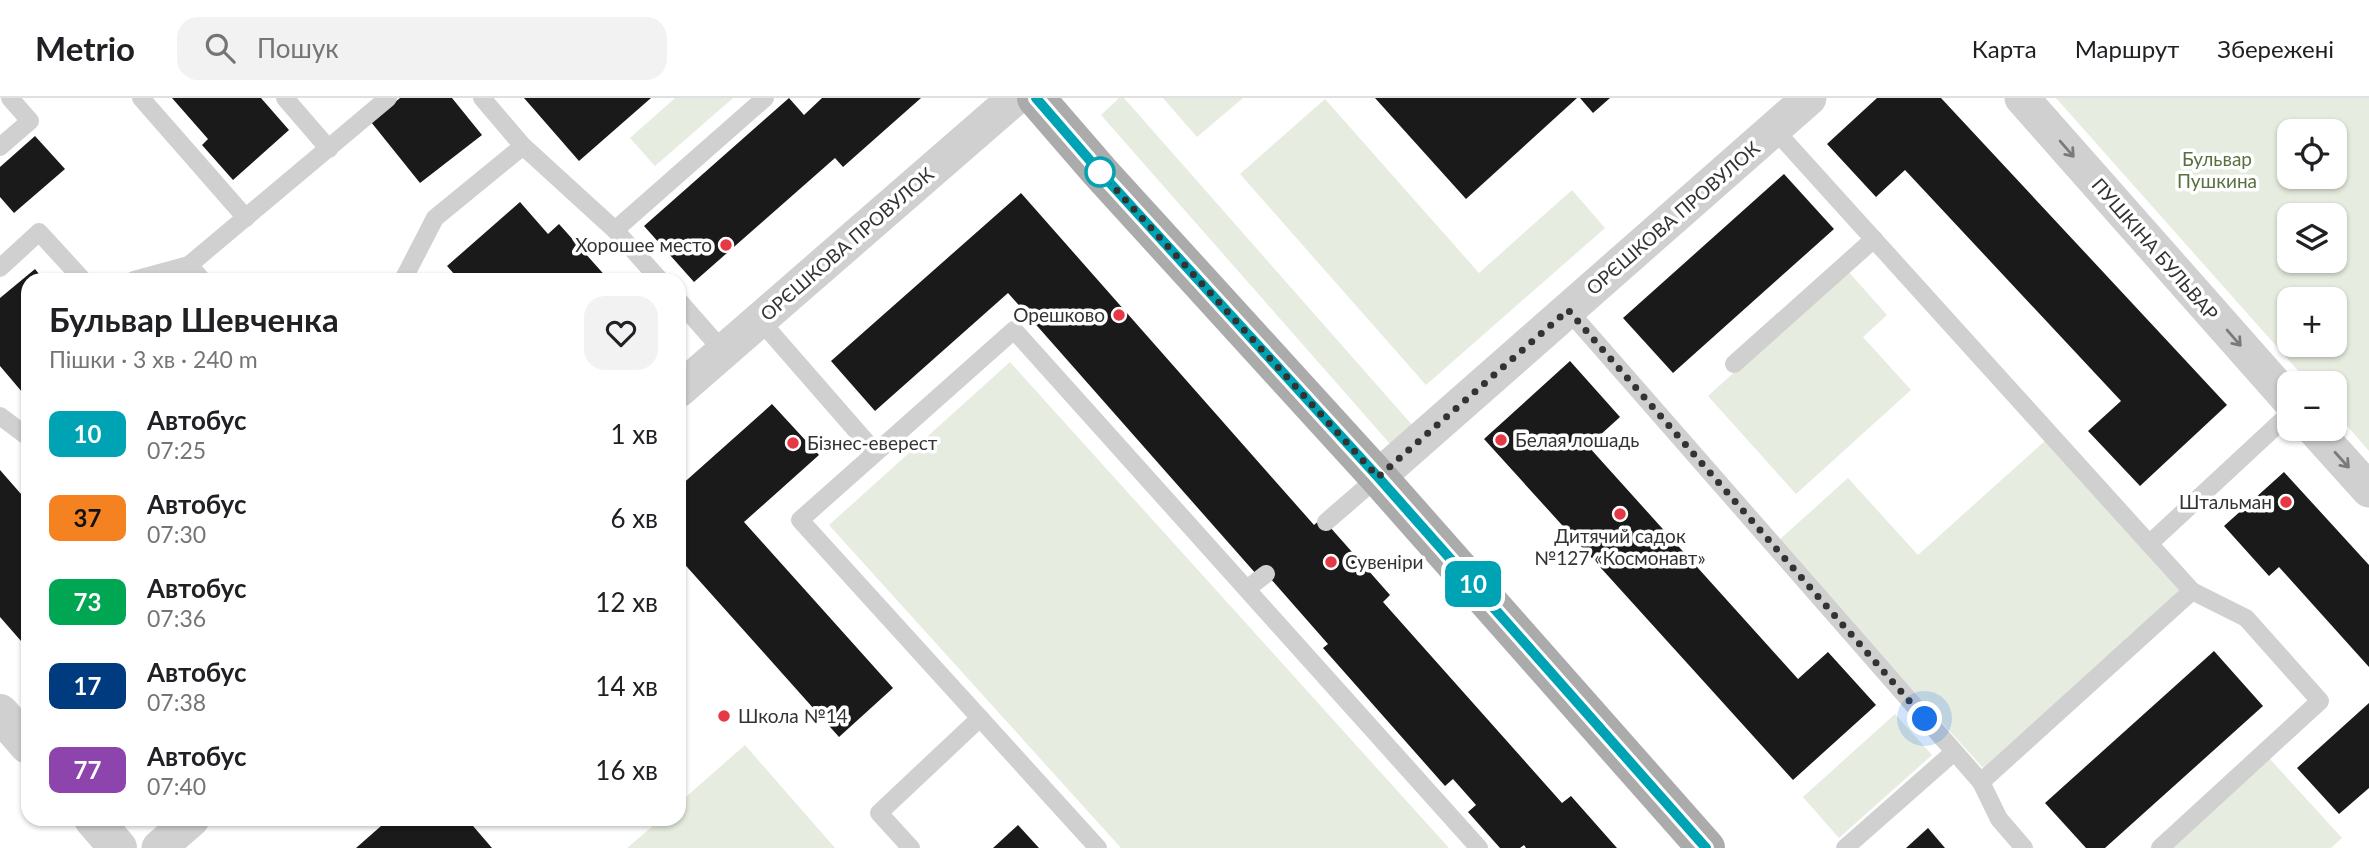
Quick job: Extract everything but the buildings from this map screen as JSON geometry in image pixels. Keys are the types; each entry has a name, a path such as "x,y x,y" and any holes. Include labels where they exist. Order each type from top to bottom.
{"main road":[{"path":"1036,98 1378,477 1706,848"}],"street":[{"name":"ОРЄШКОВА ПРОВУЛОК","path":"686,384 1015,98"},
{"name":"ОРЄШКОВА ПРОВУЛОК","path":"1378,477 1809,98"},
{"name":"ПУШКІНА БУЛЬВАР","path":"2022,98 2277,386"},
{"path":"2325,441 2369,490"},
{"path":"0,713 21,737"},
{"path":"99,826 118,848"},
{"path":"159,848 184,826"}],"lane":[{"path":"0,147 30,121 10,98"},
{"path":"141,98 246,218"},
{"path":"285,98 329,149"},
{"path":"160,273 189,265 388,98"},
{"path":"483,98 523,146 615,230 654,273"},
{"path":"615,230 765,98"},
{"path":"1774,129 2192,591 2246,618 2320,701 2160,848"},
{"path":"407,273 435,218 523,146"},
{"path":"0,268 39,232 77,273"},
{"path":"1734,364 1874,239"},
{"path":"189,265 196,273"},
{"path":"686,309 723,351"},
{"path":"1568,310 1981,782 1999,819 2024,848"},
{"path":"759,319 875,452"},
{"path":"1098,848 800,520 1014,330 1479,848"},
{"path":"0,416 21,432"},
{"path":"2149,544 2277,425"},
{"path":"1326,522 1378,477"},
{"path":"1247,589 1266,574"},
{"path":"1981,782 2192,591"},
{"path":"911,848 879,813 980,718"},
{"path":"1845,848 1954,752"}],"green space":[{"path":"675,98 733,98 655,166 630,138"},
{"path":"1119,98 1124,98 1413,426 1391,445 1101,115"},
{"path":"1163,98 1243,98 1197,137"},
{"name":"Бульвар Пушкина","path":"2056,98 2369,98 2369,451 2347,426 2347,371 2298,371 2286,357 2347,357 2347,287 2277,287 2277,347"},
{"path":"1325,99 1479,273 1572,190 1605,228 1426,385 1240,174"},
{"path":"1847,270 1887,315 1863,337 1911,390 1796,494 1708,396"},
{"path":"1010,362 1449,848 1121,848 829,525"},
{"path":"2047,439 2182,589 1983,768 1778,541 1848,478 1918,555"},
{"path":"1895,714 1932,755 1839,838 1803,797"},
{"path":"745,745 835,848 627,848 653,826 686,826 686,797"},
{"path":"2269,758 2342,838 2331,848 2169,848"}],"bus line":[{"name":"10","path":"1036,98 1378,477 1706,848"}],"place":[{"name":"Хорошее место","path":"726,245"},
{"name":"Орешково","path":"1119,315"},
{"name":"Белая лошадь","path":"1501,440"},
{"name":"Бізнес-еверест","path":"793,443"},
{"name":"Штальман","path":"2286,502"},
{"name":"Дитячий садок №127 «Космонавт»","path":"1620,514"},
{"name":"Сувеніри","path":"1331,562"},
{"name":"Школа №14","path":"724,716"}],"route":[{"path":"1100,172 1378,477 1568,310 1925,719"}]}
